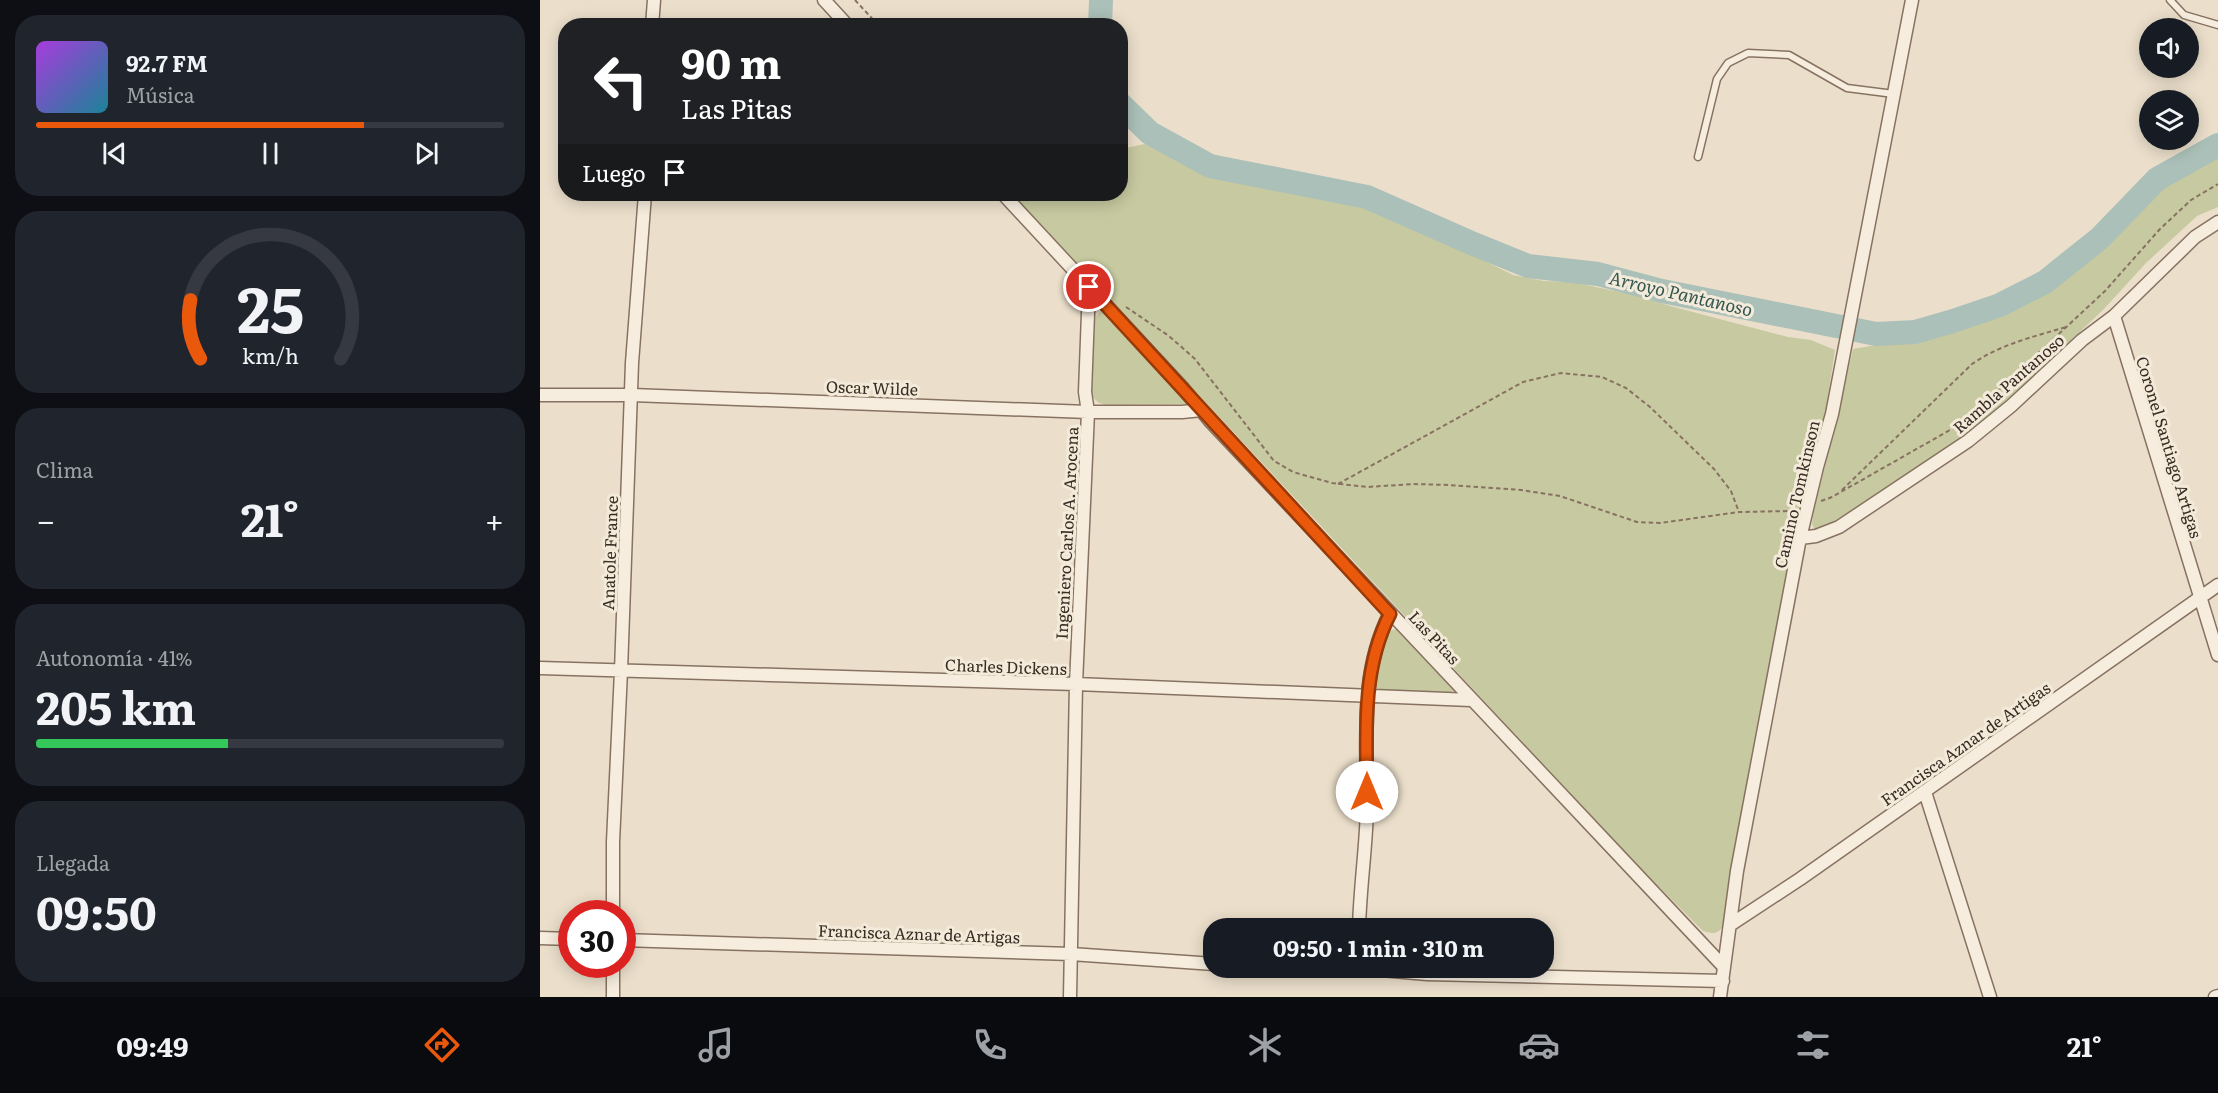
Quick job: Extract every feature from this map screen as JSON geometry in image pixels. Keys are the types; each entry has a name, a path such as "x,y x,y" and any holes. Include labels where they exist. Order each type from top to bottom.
{"street":[{"path":"653,18 654,0"},
{"path":"824,0 841,18"},
{"name":"Camino Tomkinson","path":"1720,997 1737,871 1800,538 1816,467 1832,414 1912,0"},
{"name":"Anatole France","path":"613,900 613,842 632,394 645,201"},
{"name":"Las Pitas","path":"1009,201 1390,614 1724,967"},
{"name":"Rambla Pantanoso","path":"1800,538 1816,536 1839,527 1968,441 2011,406 2082,340 2114,316 2181,249 2218,222"},
{"name":"Ingeniero Carlos A. Arocena","path":"1070,997 1076,684 1088,411 1085,392 1089,287"},
{"name":"Coronel Santiago Artigas","path":"2114,316 2218,655"},
{"name":"Oscar Wilde","path":"540,395 632,394 1088,411 1182,412 1202,410"},
{"name":"Francisca Aznar de Artigas","path":"1730,925 1925,792 2218,585"},
{"path":"1360,918 1367,810 1368,695 1375,646 1390,614"},
{"name":"Charles Dickens","path":"540,668 1076,684 1471,700"},
{"path":"1925,792 1990,997"},
{"path":"540,938 558,939"},
{"name":"Francisca Aznar de Artigas","path":"636,940 1071,954 1203,963"},
{"path":"1554,977 1723,981"},
{"path":"613,978 613,997"}],"lane":[{"path":"2170,0 2184,15 2218,25"},
{"path":"1698,157 1717,78 1728,63 1748,53 1790,55 1847,88 1894,94"}],"path":[{"path":"855,0 872,18"},
{"path":"1122,304 1169,336 1195,359 1274,461 1293,472 1338,484 1367,488 1413,484 1521,490 1560,496 1637,522 1660,524 1739,512 1795,510 1838,494 1957,426 1992,398 2067,327 2128,268 2160,230 2191,200 2218,184"},
{"path":"1838,494 1972,364 1989,352 2067,327"},
{"path":"1338,484 1523,382 1561,373 1602,376 1626,388 1650,407 1714,469 1731,491 1739,512"}],"green space":[{"path":"1149,143 1214,169 1276,178 1369,208 1421,229 1513,275 1544,281 1572,282 1634,295 1788,337 1811,340 1835,350 1823,428 1722,928 1718,932 1703,931 1643,871 1018,201 1128,201 1128,148"},
{"path":"2218,155 2218,207 2197,216 2146,263 2103,310 1986,420 1952,446 1820,530 1815,530 1812,524 1813,516 1853,349 1957,331 2032,299 2073,268 2149,197 2186,170"},
{"path":"1100,312 1108,315 1184,398 1186,404 1108,405 1095,400 1090,391 1091,323"},
{"path":"1397,629 1403,632 1455,690 1448,694 1379,690 1375,685 1383,641 1388,633"}],"waterway":[{"name":"Arroyo Pantanoso","path":"1100,18 1101,0"},
{"name":"Arroyo Pantanoso","path":"1128,112 1150,133 1210,166 1367,197 1528,266 1598,274 1662,291 1876,334 1915,332 1953,321 2000,305 2045,282 2100,238 2157,179 2218,145"}],"route":[{"path":"1089,287 1390,614 1375,646 1368,695 1367,792"}]}
